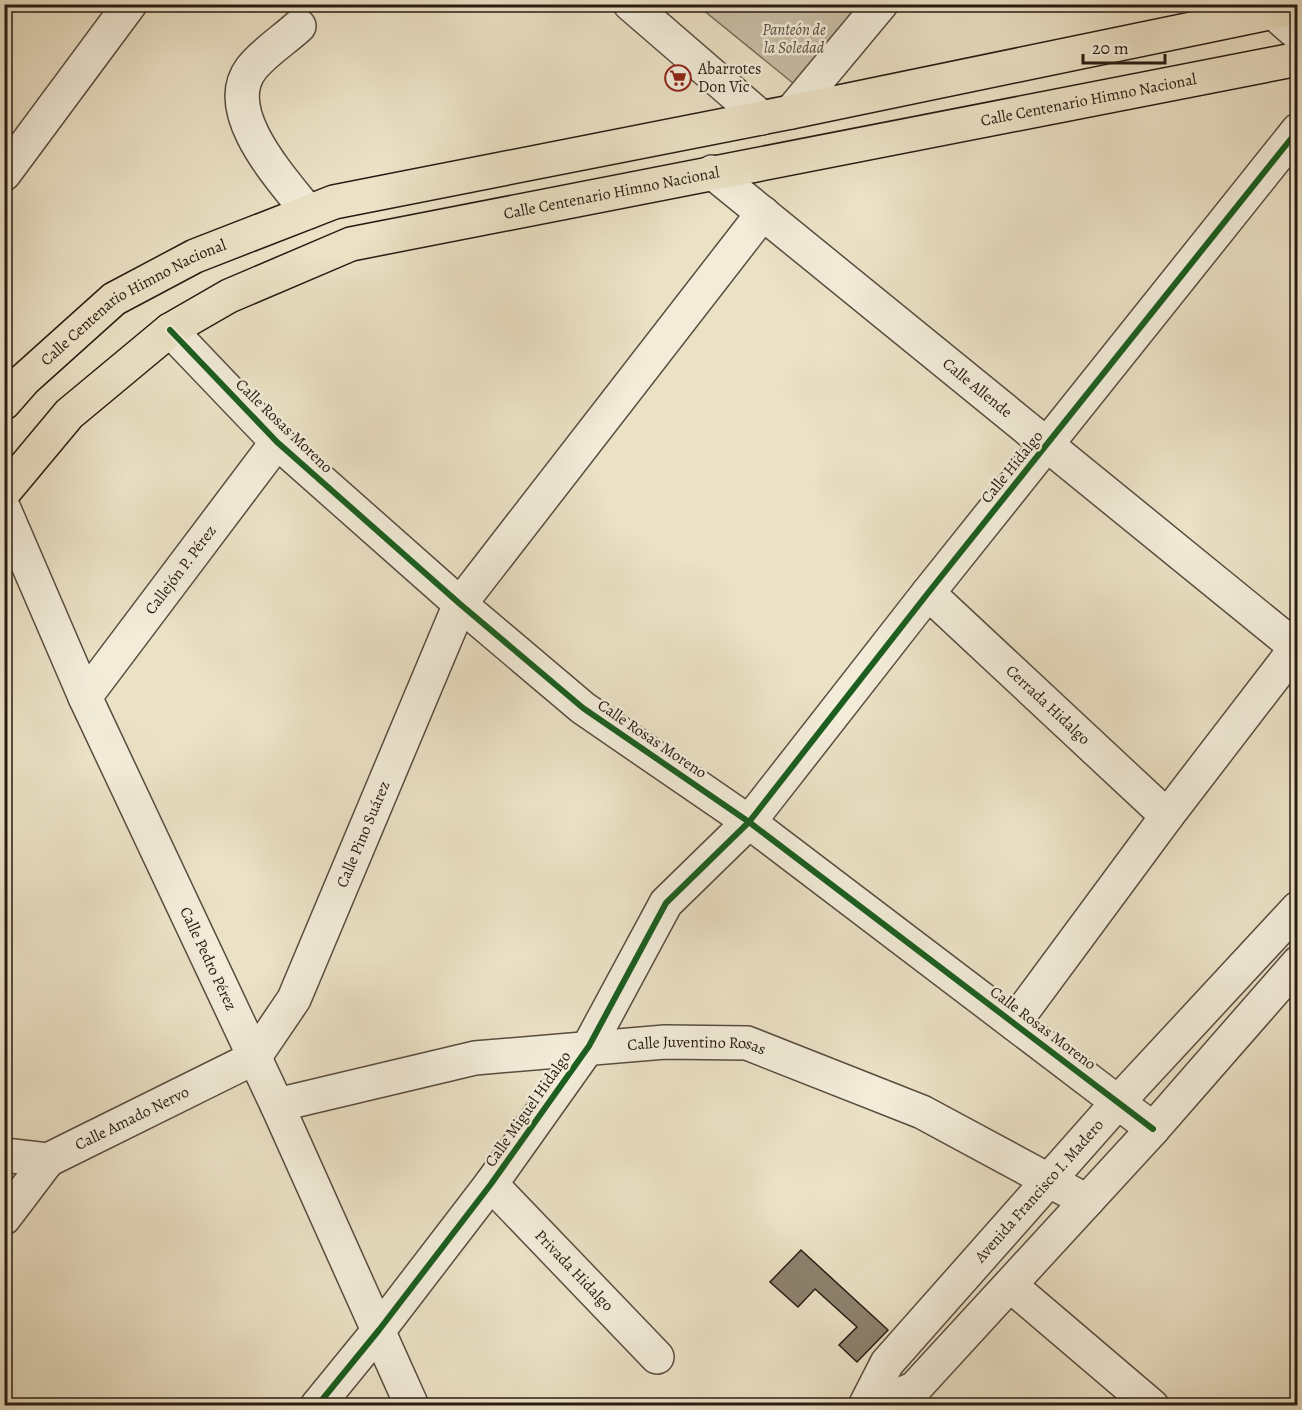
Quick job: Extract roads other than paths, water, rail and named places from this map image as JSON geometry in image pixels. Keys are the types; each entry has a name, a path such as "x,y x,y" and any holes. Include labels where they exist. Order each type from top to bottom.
{"main road":[{"name":"Calle Centenario Himno Nacional","path":"4,403 26,379 114,299 195,256 334,202 777,115 1278,8"},
{"name":"Calle Centenario Himno Nacional","path":"4,492 69,414 170,330 230,296 351,244 1298,59"}],"street":[{"path":"630,4 777,115 880,4"},
{"path":"4,174 127,6"},
{"path":"1278,8 1298,34"},
{"path":"299,26 251,69 240,91 253,140 308,212"},
{"name":"Calle Hidalgo","path":"749,822 928,593 1298,130"},
{"name":"Calle Allende","path":"712,172 1297,649"},
{"name":"Calle Pino Suárez","path":"254,1058 294,999 460,604 763,213"},
{"name":"Calle Rosas Moreno","path":"170,330 277,442 460,604 583,708 749,822 1153,1129"},
{"name":"Callejón P. Pérez","path":"85,697 277,442"},
{"name":"Calle Pedro Pérez","path":"4,509 85,697 277,1105 412,1406"},
{"name":"Cerrada Hidalgo","path":"928,593 1167,816"},
{"name":"Calle Rosas Moreno","path":"1014,1023 1167,816 1297,649"},
{"name":"Calle Miguel Hidalgo","path":"316,1406 379,1330 491,1184 590,1046 666,903 749,822"},
{"name":"Avenida Francisco I. Madero","path":"865,1406 887,1364 1118,1102 1298,908"},
{"path":"874,1406 915,1388 1153,1129 1298,963"},
{"name":"Calle Juventino Rosas","path":"277,1105 475,1058 590,1046 665,1042 747,1043 922,1112 1087,1201"},
{"name":"Calle Amado Nervo","path":"48,1160 254,1058"},
{"path":"4,1155 48,1160"},
{"path":"4,1218 48,1160"},
{"name":"Privada Hidalgo","path":"491,1184 657,1357"},
{"path":"1010,1285 1152,1406"}],"place":[{"name":"Abarrotes Don Vic","path":"678,78"}],"park label":[{"name":"Panteón de la Soledad","path":"794,39"}]}
